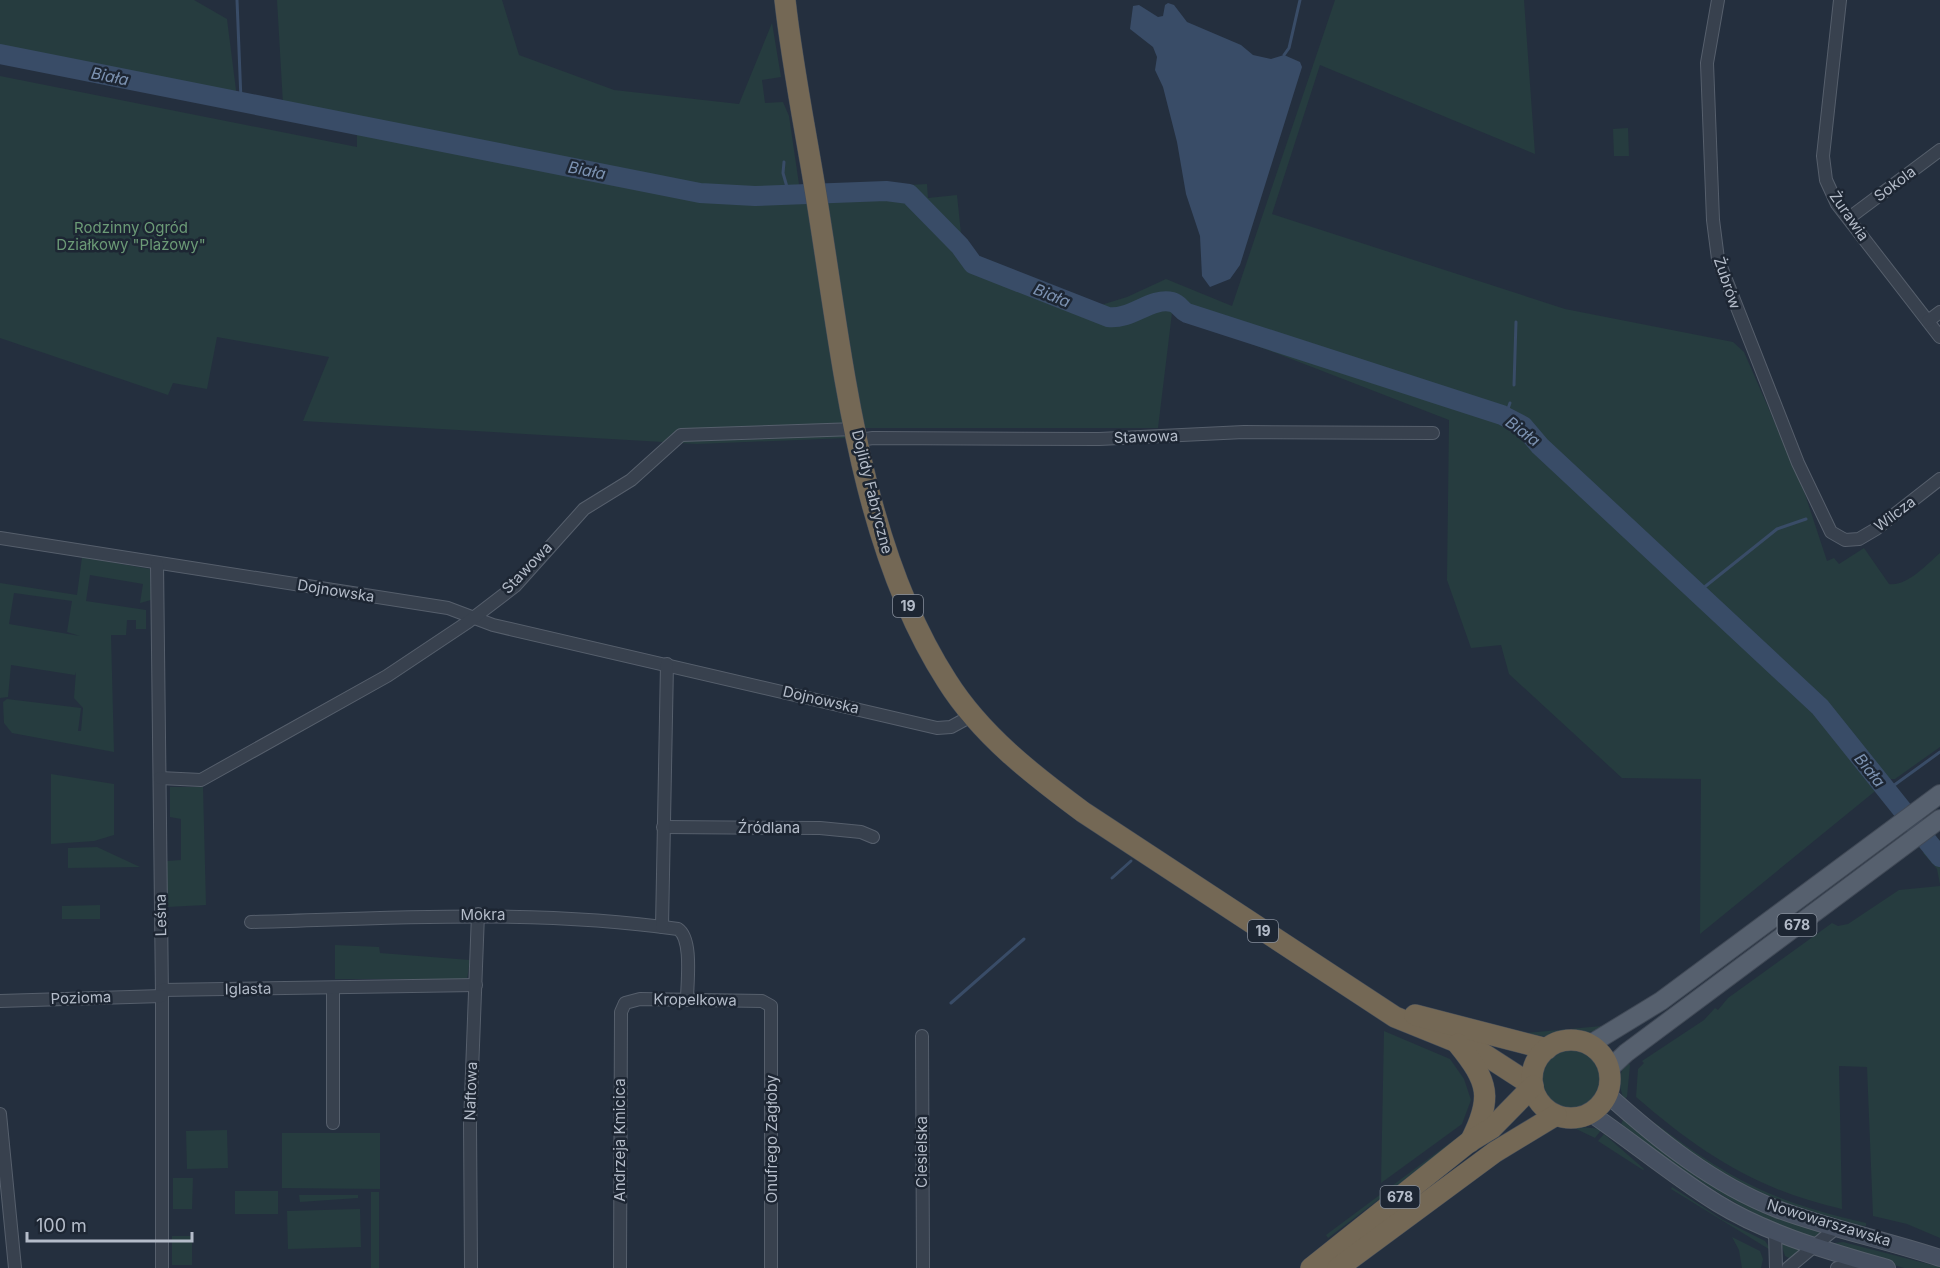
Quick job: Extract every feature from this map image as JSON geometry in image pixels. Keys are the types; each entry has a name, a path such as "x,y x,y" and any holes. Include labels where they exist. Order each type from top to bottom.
{"highway":[{"name":"Dojlidy Fabryczne","path":"779,0 788,22"},
{"name":"Dojlidy Fabryczne","path":"785,0 858,435 878,524 896,578 936,664 973,715 1039,779 1152,858 1374,1003"},
{"name":"19","path":"1374,1003 1547,1049 1563,1041 1589,1045"},
{"name":"19","path":"1374,1003 1417,1028 1479,1051 1533,1086 1541,1103 1556,1115"},
{"path":"1456,1043 1479,1071 1485,1088 1485,1108 1469,1142"},
{"path":"1556,1115 1574,1118 1590,1113 1607,1094 1609,1069 1601,1054 1589,1045"},
{"path":"1533,1086 1535,1066 1547,1049"},
{"name":"678","path":"1311,1268 1469,1142 1492,1128 1533,1086"},
{"name":"678","path":"1338,1268 1495,1152 1556,1115"}],"main road":[{"name":"678","path":"1589,1045 1661,1001 1940,794"},
{"name":"678","path":"1609,1069 1634,1046 1934,823"},
{"name":"Nowowarszawska","path":"1607,1094 1663,1141 1718,1180 1777,1209 1940,1258"},
{"name":"Nowowarszawska","path":"1590,1113 1718,1204 1775,1232 1813,1247 1887,1268"}],"street":[{"name":"Żubrów","path":"1718,0 1707,63 1713,220 1718,259 1798,463 1831,532 1845,540"},
{"name":"Żurawia","path":"1840,0 1823,156 1826,180 1837,204 1940,338"},
{"name":"Sokola","path":"1849,218 1940,150"},
{"path":"1928,321 1940,312"},
{"name":"Stawowa","path":"160,778 201,780 387,676 514,586 584,509 631,480 681,435 1099,439 1251,432 1432,433"},
{"name":"Wilcza","path":"1845,540 1859,539 1876,530 1940,479"},
{"name":"Dojnowska","path":"0,538 448,608 493,625 937,728 951,727 973,715"},
{"name":"Leśna","path":"157,563 162,993 162,1268"},
{"path":"662,927 667,664"},
{"name":"Źródlana","path":"663,827 820,828 861,832 873,837"},
{"name":"Mokra","path":"252,922 478,914 562,918 662,927 683,933 687,943 687,1000"},
{"name":"Naftowa","path":"471,1268 470,1124 478,914"},
{"name":"Iglasta","path":"162,993 476,985"},
{"path":"333,988 333,1123"},
{"name":"Pozioma","path":"0,1001 162,993"},
{"name":"Kropelkowa","path":"621,1012 624,1003 629,1000 762,1001 772,1010"},
{"name":"Onufrego Zagłoby","path":"771,1268 772,1010"},
{"name":"Andrzeja Kmicica","path":"620,1268 621,1012"},
{"name":"Ciesielska","path":"922,1036 922,1268"},
{"path":"0,1114 15,1268"},
{"path":"1788,1268 1836,1228"},
{"path":"1775,1232 1776,1268"},
{"path":"1838,1268 1865,1262"}],"green space":[{"path":"0,0 194,0 227,19 237,98 0,53"},
{"name":"Rodzinny Ogród Działkowy \"Plażowy\"","path":"277,0 502,0 519,55 614,90 739,104 772,23 781,77 762,80 765,103 783,102 789,116 800,191 927,184 928,198 957,195 962,243 975,262 1088,309 1127,297 1166,279 1232,306 1335,0 1524,0 1535,154 1320,65 1272,214 1565,309 1733,342 1744,352 1802,485 1827,561 1834,558 1839,564 1864,548 1889,584 1896,584 1916,574 1940,553 1940,747 1895,779 1890,779 1700,934 1701,779 1622,778 1509,674 1501,645 1471,648 1447,580 1449,420 1172,313 1158,428 862,428 847,438 697,444 303,421 329,357 217,337 207,389 173,383 168,395 0,338 0,76 357,147 357,119 283,104"},
{"path":"1628,128 1629,156 1614,156 1613,129"},
{"path":"82,557 150,569 151,600 140,603 143,584 90,575 86,601 146,610 146,629 136,629 136,620 127,620 126,635 111,635 114,752 12,733 4,723 3,702 7,699 81,708 78,731 81,731 83,708 74,698 76,672 75,675 11,665 8,697 0,698 0,583 77,595","holes":["14,593 72,601 67,632 80,636 9,624"]},
{"path":"51,774 114,784 114,835 94,841 51,844"},
{"path":"170,787 203,787 206,905 167,907 167,861 181,860 181,819 170,817"},
{"path":"1940,840 1940,884 1937,869 1923,853"},
{"path":"97,847 140,867 68,868 68,848"},
{"path":"1940,886 1940,1238 1907,1224 1873,1216 1867,1067 1839,1066 1842,1209 1783,1191 1732,1167 1707,1152 1636,1097 1638,1069 1644,1063 1642,1061 1704,1020 1715,1008 1718,1010 1728,998 1832,923 1838,926 1848,924 1899,890"},
{"path":"100,905 100,919 62,919 62,906"},
{"path":"335,945 379,947 380,953 470,960 467,979 335,979"},
{"path":"1602,1026 1605,1028 1566,1036 1526,1033"},
{"path":"1384,1031 1450,1059 1464,1079 1471,1100 1462,1124 1381,1183"},
{"path":"1565,1050 1577,1050 1592,1058 1600,1073 1600,1085 1592,1100 1577,1108 1565,1108 1550,1100 1542,1085 1542,1073 1550,1058"},
{"path":"1627,1061 1630,1065 1627,1097 1624,1099 1620,1080"},
{"path":"1624,1118 1827,1232 1814,1239 1787,1229 1737,1204 1690,1174 1621,1124"},
{"path":"1655,1123 1707,1160 1754,1186 1805,1207 1866,1223 1866,1226 1806,1211 1759,1192 1694,1154 1653,1124"},
{"path":"1570,1126 1602,1129 1595,1138"},
{"path":"227,1130 228,1168 187,1169 186,1131"},
{"path":"282,1133 380,1133 380,1189 282,1188"},
{"path":"1463,1133 1464,1135 1328,1238 1326,1235"},
{"path":"1604,1134 1644,1169 1598,1141"},
{"path":"173,1178 193,1178 192,1209 173,1209"},
{"path":"1672,1187 1723,1220 1765,1241 1772,1251 1671,1189"},
{"path":"235,1191 278,1191 278,1214 235,1214"},
{"path":"371,1192 379,1192 379,1268 371,1268"},
{"path":"299,1195 358,1195 358,1198 300,1202"},
{"path":"360,1209 361,1247 288,1249 287,1211"},
{"path":"172,1236 192,1236 192,1265 172,1265"},
{"path":"1732,1237 1760,1251 1763,1259 1761,1268 1742,1268 1739,1250"},
{"path":"1843,1242 1940,1268 1904,1268 1826,1244"},
{"path":"1781,1243 1801,1250 1791,1259 1785,1256"}],"water":[{"path":"1168,3 1174,5 1187,22 1241,45 1253,55 1271,59 1284,55 1300,62 1302,67 1240,265 1230,279 1210,287 1202,276 1200,236 1186,194 1177,142 1163,87 1155,70 1157,57 1153,47 1130,29 1133,6 1139,5 1158,17 1163,16 1165,5"}],"waterway":[{"path":"237,0 241,100"},
{"path":"1284,55 1289,48 1300,0"},
{"name":"Biała","path":"0,54 700,193 755,196 886,191 909,194 960,246 973,264 1108,317 1125,315 1164,301 1172,302 1187,313 1502,415 1523,426 1540,446 1820,707 1940,857"},
{"path":"784,162 783,173 789,194"},
{"path":"1514,385 1516,322"},
{"path":"1505,417 1510,403"},
{"path":"1697,593 1777,529 1806,519"},
{"path":"1886,791 1940,752"},
{"path":"1112,878 1131,861"},
{"path":"951,1003 1024,939"}]}
